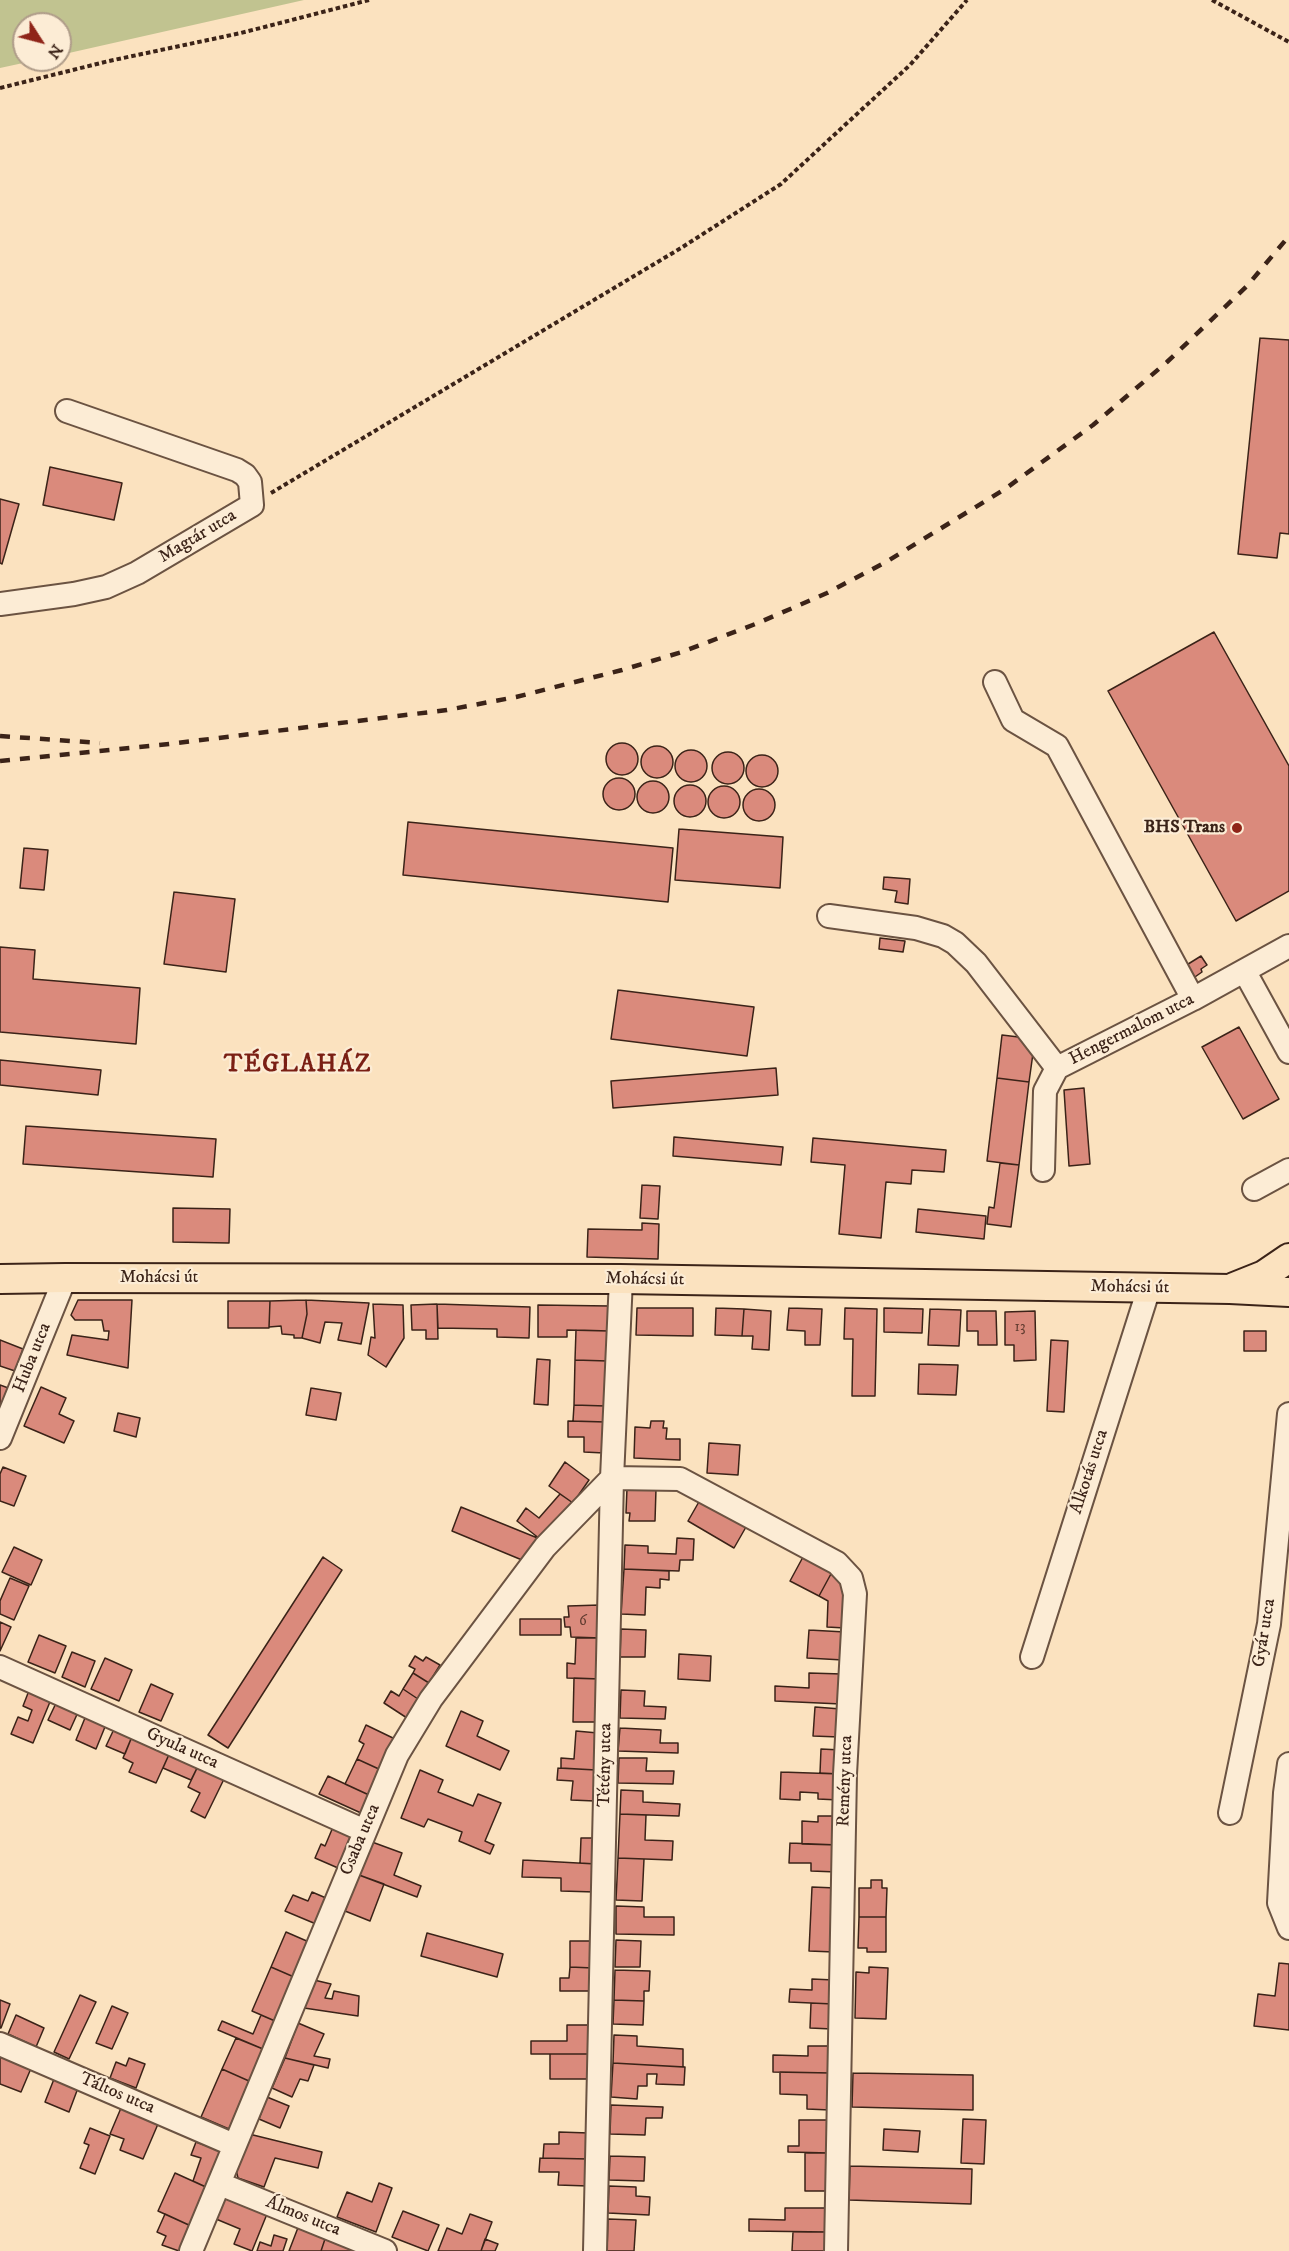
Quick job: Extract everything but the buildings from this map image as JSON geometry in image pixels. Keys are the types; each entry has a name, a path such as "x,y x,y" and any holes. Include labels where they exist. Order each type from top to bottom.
{"main road":[{"path":"1230,1289 1264,1275 1289,1258"},
{"name":"Mohácsi út","path":"0,1279 621,1279 1230,1289 1289,1292"}],"street":[{"name":"Magtár utca","path":"0,604 74,594 106,587 137,573 252,505 250,482 237,470 67,411"},
{"path":"995,682 1013,720 1057,747 1193,999"},
{"name":"Hengermalom utca","path":"829,916 916,928 943,936 967,953 1057,1068 1245,972 1289,946"},
{"path":"1245,972 1289,1052"},
{"path":"1044,1170 1045,1091 1057,1068"},
{"path":"1254,1189 1289,1170"},
{"name":"Huba utca","path":"0,1438 66,1278"},
{"name":"Tétény utca","path":"595,2251 612,1478 621,1279"},
{"name":"Alkotás utca","path":"1032,1656 1149,1288"},
{"name":"Gyár utca","path":"1230,1813 1269,1624 1289,1414"},
{"name":"Csaba utca","path":"191,2251 397,1755 431,1699 545,1547 612,1478"},
{"name":"Remény utca","path":"612,1478 680,1479 837,1563 851,1578 855,1594 845,1774 836,2251"},
{"name":"Gyula utca","path":"0,1666 364,1831"},
{"path":"1289,1764 1285,1793 1279,1903 1289,1928"},
{"name":"Táltos utca","path":"0,2044 234,2145"},
{"name":"Álmos utca","path":"220,2184 385,2251"}],"path":[{"path":"0,88 109,61 241,33 369,0"},
{"path":"252,505 681,248 781,184 910,65 967,0"},
{"path":"1212,0 1289,42"}],"green space":[{"path":"0,0 304,0 72,52 72,12 12,12 12,65 0,68"}],"railway":[{"path":"0,761 169,744 447,710 516,697 622,670 682,652 758,623 827,593 886,562 1005,489 1093,425 1167,362 1247,286 1289,236"},
{"path":"0,736 100,743"}],"place":[{"name":"BHS Trans","path":"1237,828"}],"district":[{"name":"TÉGLAHÁZ","path":"298,1066"}]}
